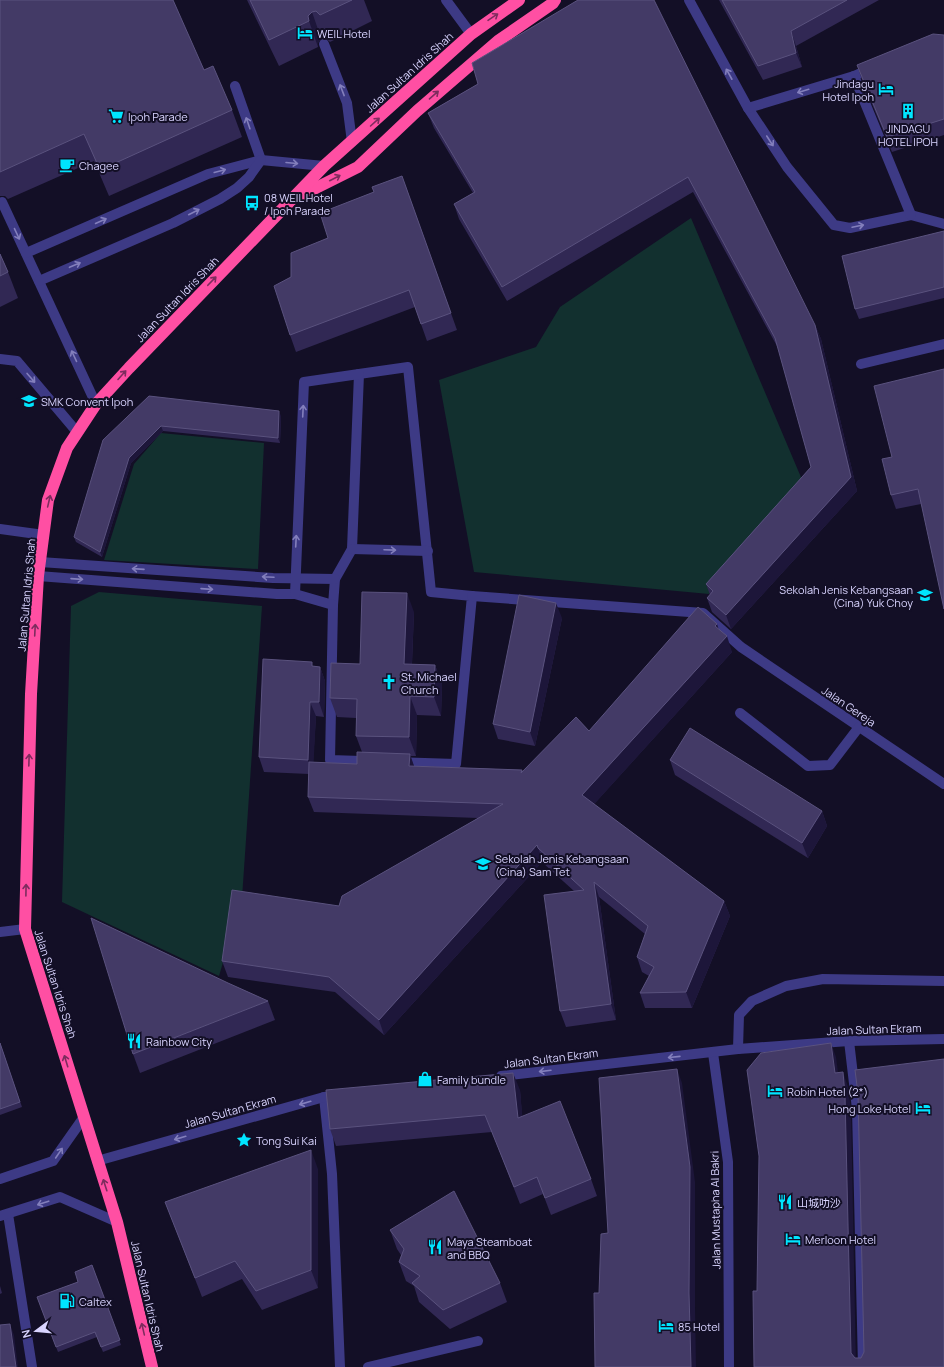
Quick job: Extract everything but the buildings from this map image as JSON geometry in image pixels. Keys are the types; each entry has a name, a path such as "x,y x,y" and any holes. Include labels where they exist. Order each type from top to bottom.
{"highway":[{"name":"Jalan Sultan Idris Shah","path":"152,1367 117,1222 25,929 31,694 38,576 48,500 67,448 96,404 209,283 324,166 471,34 519,0"},
{"path":"288,202 358,167 417,111 498,41 553,3 555,0"}],"street":[{"path":"446,0 471,34"},
{"path":"688,0 748,108 787,167 834,225 850,228 911,215 944,224"},
{"path":"324,44 347,103 352,142"},
{"path":"748,108 854,76 882,64"},
{"path":"854,76 911,215"},
{"path":"235,86 261,160"},
{"path":"39,281 173,223 220,199 237,188 249,177 261,160"},
{"path":"26,253 208,174 261,160 324,166"},
{"path":"2,202 4,216 26,253 96,404"},
{"path":"861,364 944,344"},
{"path":"0,359 16,361 77,432"},
{"path":"295,594 294,577 304,382 408,367 428,551 352,549"},
{"path":"359,374 352,549 335,579 332,605 330,760 456,764 472,596"},
{"path":"0,529 44,535"},
{"name":"Jalan Gereja","path":"428,551 431,592 703,613 741,648 944,784"},
{"path":"40,562 273,578 294,577 335,579"},
{"path":"38,576 277,594 295,594 332,605"},
{"path":"740,713 808,766 830,765 859,727"},
{"path":"0,932 25,929"},
{"path":"738,1049 739,1015 752,1001 786,986 823,979 944,981"},
{"name":"Jalan Sultan Ekram","path":"487,1078 738,1049 849,1041 944,1039"},
{"path":"849,1041 857,1109 863,1367"},
{"name":"Jalan Mustapha Al Bakri","path":"713,1053 728,1162 729,1367"},
{"name":"Jalan Sultan Ekram","path":"98,1161 324,1097 355,1093"},
{"path":"324,1097 332,1174 340,1367"},
{"path":"0,1179 54,1161 84,1117"},
{"path":"32,1367 4,1215 60,1197 117,1222"},
{"path":"368,1367 400,1363 478,1341"}],"green space":[{"path":"691,218 803,482 709,594 474,572 439,380 536,347 560,307"},
{"path":"161,433 264,443 258,569 104,560 134,464"},
{"path":"99,592 262,606 242,898 219,976 62,902 71,606"}],"place":[{"name":"WEIL Hotel","path":"305,33"},
{"name":"Jindagu Hotel Ipoh","path":"886,89"},
{"name":"JINDAGU HOTEL IPOH","path":"908,111"},
{"name":"Ipoh Parade","path":"116,116"},
{"name":"Chagee","path":"67,165"},
{"name":"08 WEIL Hotel / Ipoh Parade","path":"252,203"},
{"name":"SMK Convent Ipoh","path":"29,401"},
{"name":"Sekolah Jenis Kebangsaan (Cina) Yuk Choy","path":"925,595"},
{"name":"St. Michael Church","path":"389,682"},
{"name":"Sekolah Jenis Kebangsaan (Cina) Sam Tet","path":"483,864"},
{"name":"Rainbow City","path":"134,1041"},
{"name":"Family bundle","path":"425,1079"},
{"name":"Robin Hotel (2*)","path":"775,1091"},
{"name":"Hong Loke Hotel","path":"923,1108"},
{"name":"Tong Sui Kai","path":"244,1140"},
{"name":"山城叻沙","path":"785,1202"},
{"name":"Merloon Hotel","path":"793,1239"},
{"name":"Maya Steamboat and BBQ","path":"435,1247"},
{"name":"Caltex","path":"67,1301"},
{"name":"85 Hotel","path":"666,1326"}]}
